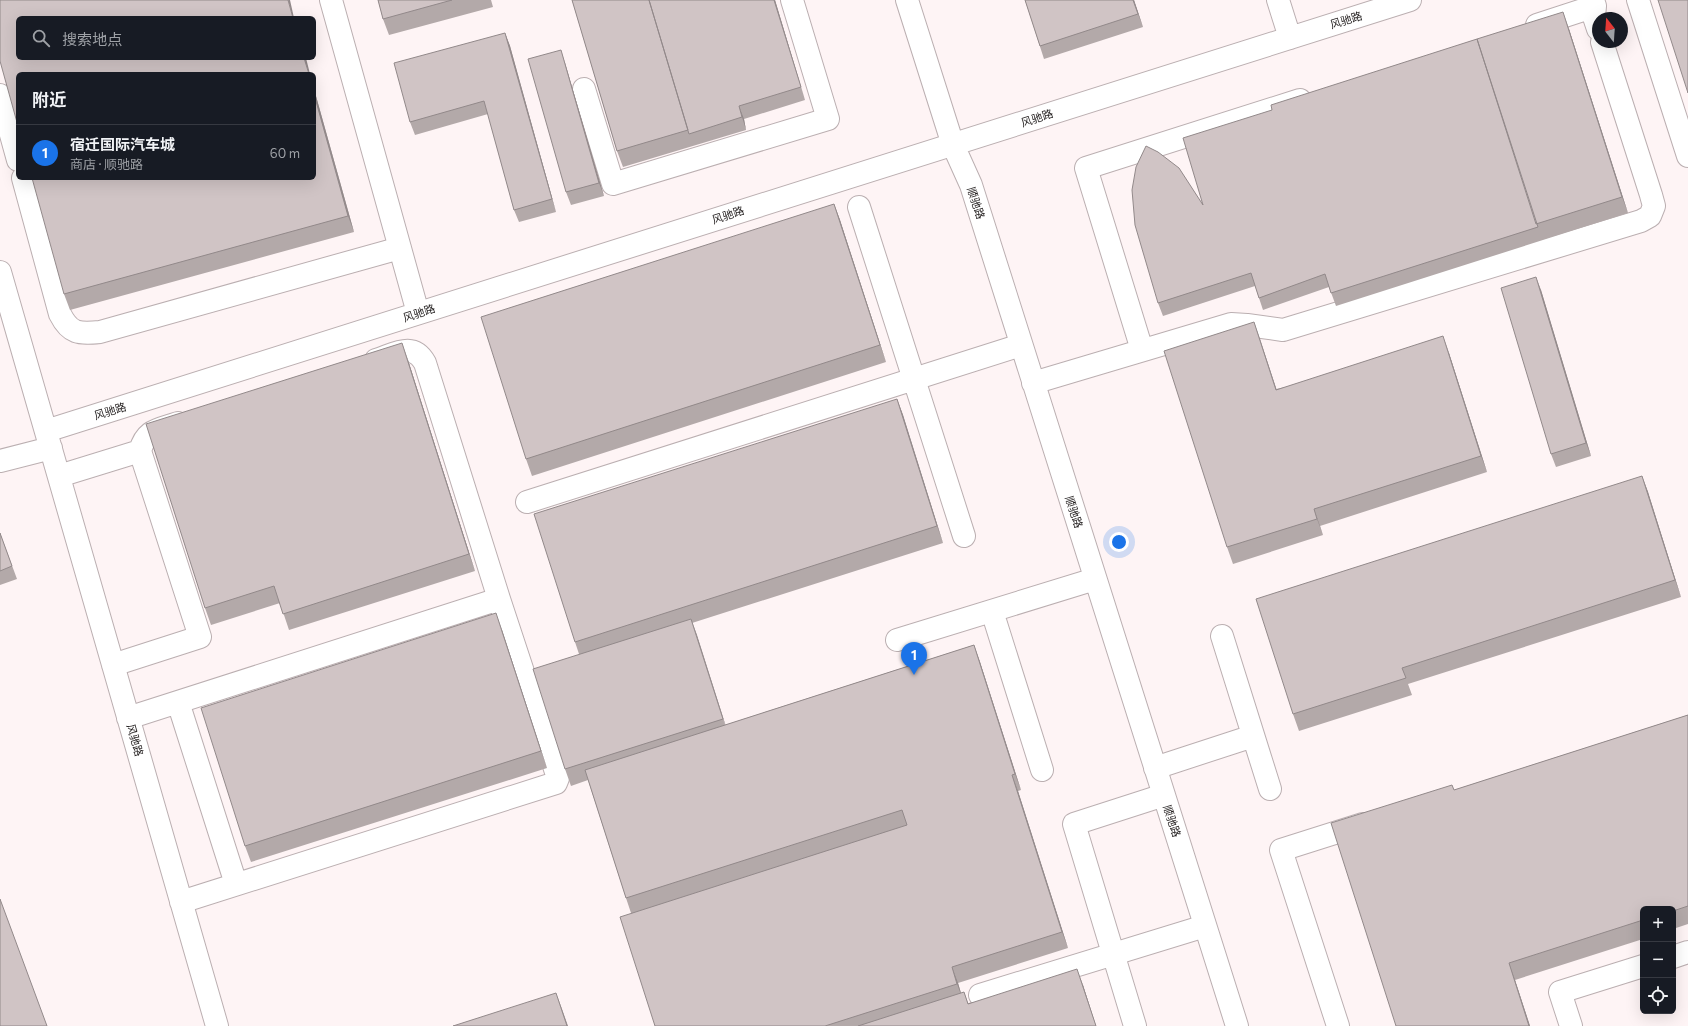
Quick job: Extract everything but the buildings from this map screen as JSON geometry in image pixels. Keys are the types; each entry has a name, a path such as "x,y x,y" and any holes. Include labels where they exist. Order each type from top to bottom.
{"street":[{"path":"331,0 418,313"},
{"path":"584,90 613,184 828,119 792,0"},
{"name":"顺驰路","path":"908,0 953,144 971,185 1237,1026"},
{"path":"1278,0 1290,38"},
{"name":"风驰路","path":"48,440 418,313 1410,0"},
{"path":"1638,0 1688,156"},
{"path":"1519,30 1594,3"},
{"path":"1033,383 1230,324 1283,330 1634,223 1650,216 1654,206 1651,195 1604,48"},
{"path":"1142,350 1086,168 1322,93"},
{"path":"0,95 16,153"},
{"path":"24,180 60,314 66,325 75,332 86,334 100,332 400,248"},
{"path":"859,207 964,536"},
{"name":"风驰路","path":"0,272 217,1026"},
{"path":"527,502 1022,345"},
{"path":"181,902 556,783 558,778 557,770 499,599 425,363 421,356 415,351 407,350 354,367"},
{"path":"113,665 200,637 140,451 145,437 150,433 194,418"},
{"path":"0,462 48,440"},
{"path":"59,476 140,451"},
{"path":"897,640 1095,579"},
{"path":"128,718 499,599"},
{"path":"992,611 1042,770"},
{"path":"1222,636 1270,789"},
{"path":"178,702 236,884"},
{"path":"1155,768 1253,736"},
{"path":"1135,1026 1074,824 1164,795"},
{"path":"1338,1026 1281,850 1379,819"},
{"path":"980,995 1205,926"},
{"path":"1676,956 1688,952"},
{"path":"1571,1026 1560,992 1640,967"}],"place":[{"name":"宿迁国际汽车城","path":"914,675"}]}
